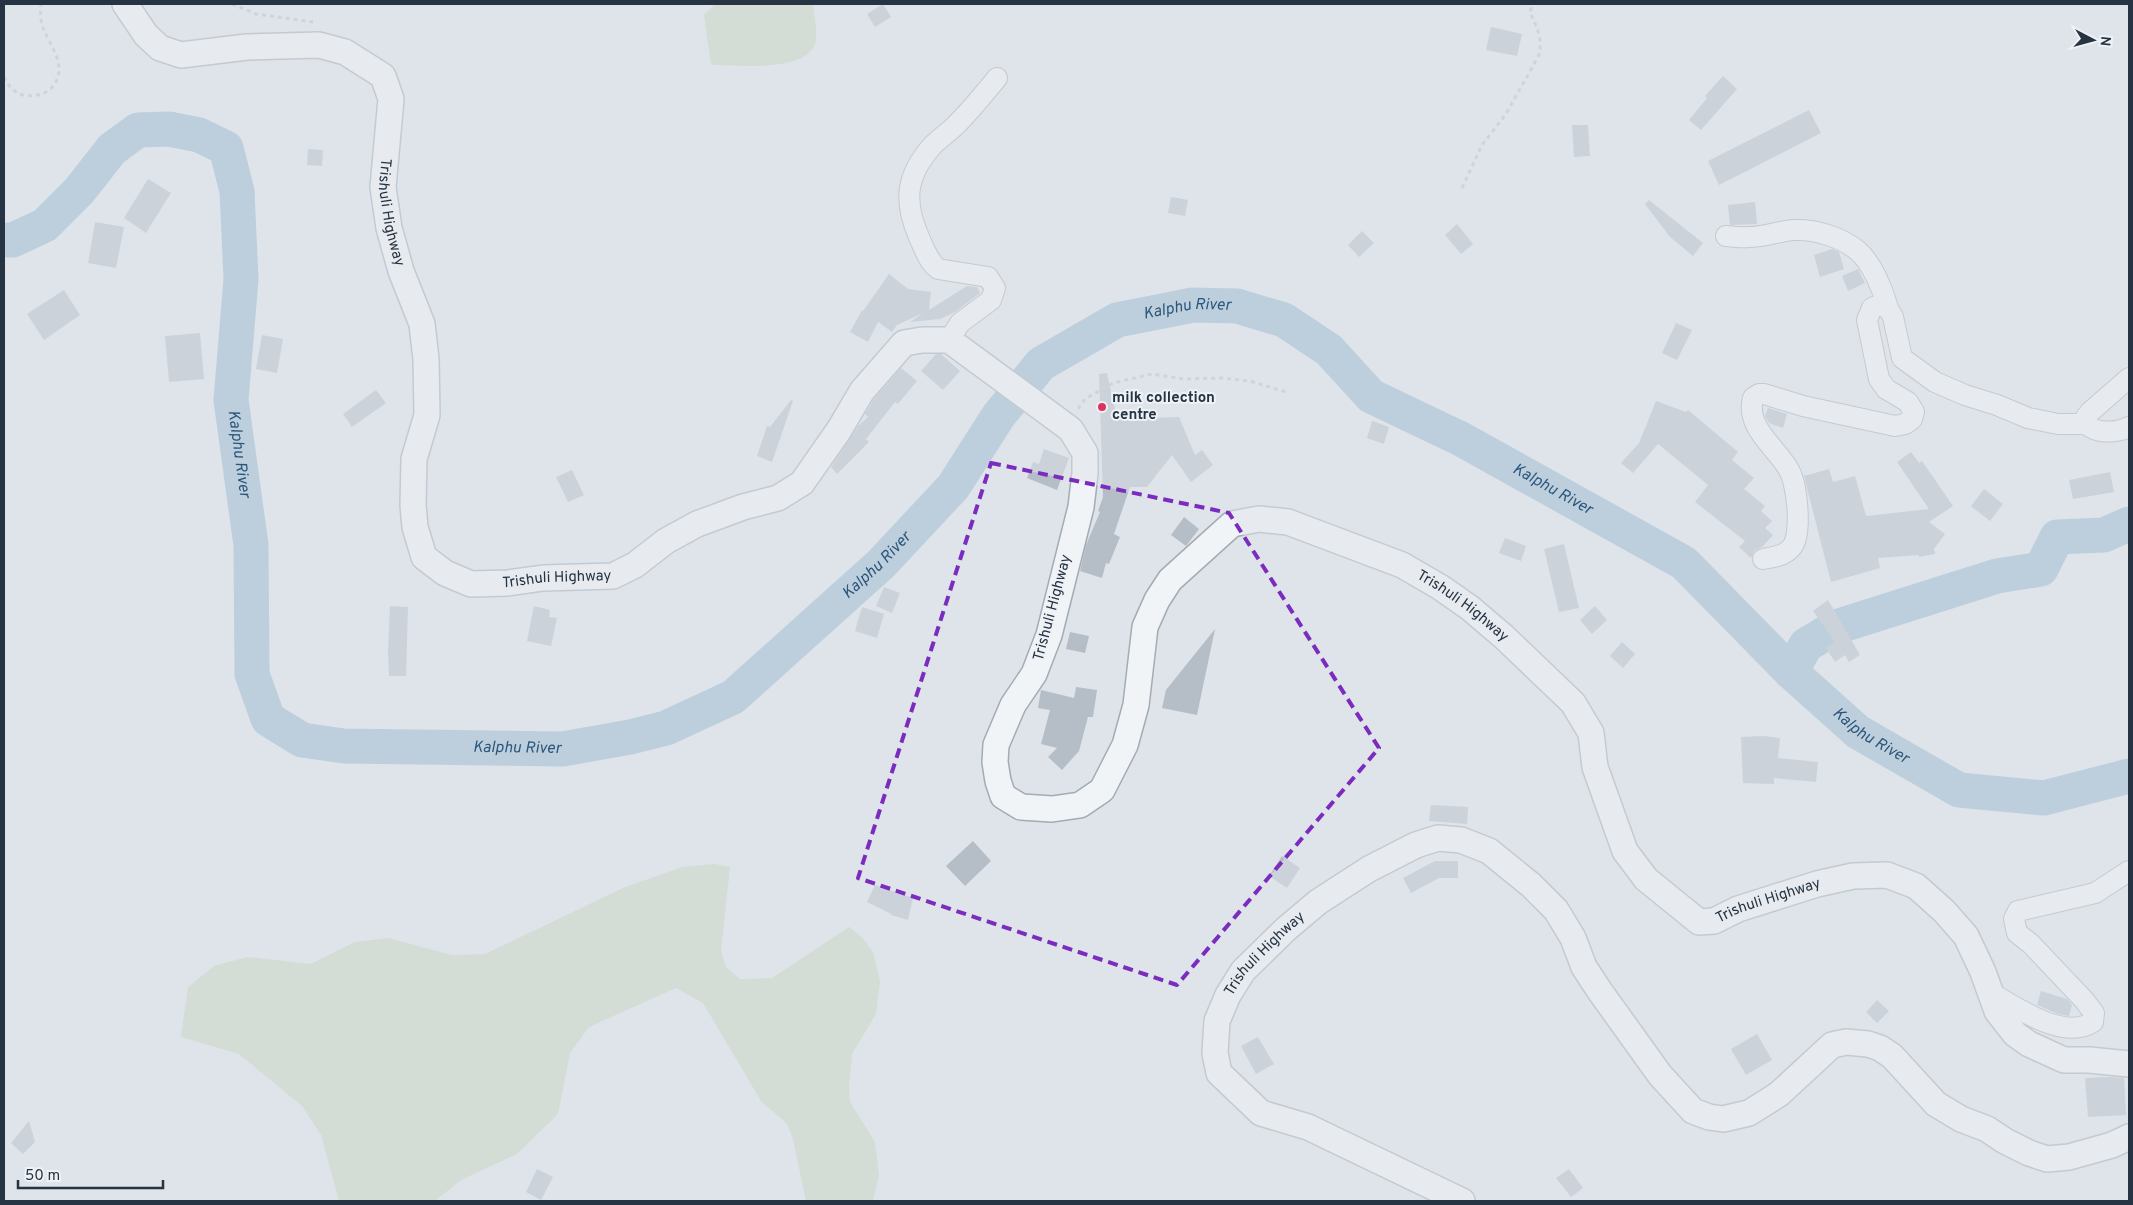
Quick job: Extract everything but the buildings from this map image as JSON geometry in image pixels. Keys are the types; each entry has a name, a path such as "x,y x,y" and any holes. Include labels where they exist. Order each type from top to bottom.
{"street":[{"name":"Trishuli Highway","path":"125,4 146,35 160,48 181,55 247,47 320,45 345,52 383,76 391,100 383,187 389,228 401,272 422,324 426,359 427,415 414,459 413,505 415,527 424,557 445,573 471,584 508,583 543,578 613,576 635,565 666,541 697,524 743,507 778,498 802,484 839,430 862,391 904,343 922,340 950,340 1071,430 1085,453 1081,507 1049,635 1034,674 1013,705 996,745 995,762 998,781 1003,796 1009,800 1021,807 1052,809 1080,805 1102,790 1127,737 1136,705 1145,627 1157,600 1170,580 1232,524 1259,520 1288,522 1402,565 1440,587 1470,608 1504,636 1573,703 1591,733 1595,767 1625,852 1646,879 1699,922 1714,921 1738,909 1817,884 1853,876 1887,875 1916,886 1944,911 1966,936 1983,972 1997,1011 2015,1034 2029,1044 2064,1060 2089,1060 2129,1064"},
{"path":"950,340 960,323 991,300 995,288 988,276 938,270 931,264 912,222 908,201 910,185 918,167 932,146 957,124 997,78"},
{"path":"1726,236 1750,238 1773,232 1796,230 1816,231 1840,240 1859,251 1884,292 1888,308 1893,317 1902,358 1935,382 1965,396 1997,405 2028,418 2058,424 2086,424 2091,428 2104,431 2121,431 2129,428"},
{"path":"1763,559 1780,556 1792,547 1798,535 1797,517 1794,486 1789,470 1753,420 1750,406 1753,398 1759,394 1764,394 1783,401 1895,426 1905,424 1912,419 1914,412 1912,407 1901,397 1886,389 1880,378 1867,320 1872,308 1879,305 1888,308"},
{"path":"2086,424 2086,417 2090,412 2129,378"},
{"name":"Trishuli Highway","path":"1462,1201 1308,1127 1261,1113 1219,1073 1215,1053 1217,1021 1228,995 1243,971 1280,935 1318,902 1369,869 1416,845 1438,838 1461,840 1490,851 1531,884 1556,910 1574,938 1584,968 1660,1075 1693,1111 1709,1117 1723,1119 1749,1113 1780,1094 1832,1045 1846,1042 1868,1044 1880,1048 1892,1056 1936,1104 1961,1119 1987,1129 2029,1153 2047,1159 2069,1157 2112,1145 2129,1136"},
{"path":"1991,993 2059,1027 2074,1029 2085,1027 2093,1022 2094,1013 2031,944 2017,933 2014,919 2018,910 2095,893 2129,870"}],"path":[{"path":"4,77 8,85 19,94 33,97 45,94 54,86 58,72 57,56 42,28 41,4"},
{"path":"1462,188 1482,145 1506,114 1539,55 1542,46 1537,25 1530,13 1532,4"},
{"path":"1066,426 1085,399 1113,383 1152,374 1183,379 1221,378 1250,381 1286,392"}],"highlighted area":[{"path":"991,463 1229,513 1379,748 1177,985 858,878"}],"green space":[{"path":"715,4 813,4 816,39 811,50 801,58 787,63 754,66 711,65 704,15"},
{"path":"715,864 730,867 721,951 726,967 740,979 772,978 849,927 862,937 873,952 880,981 876,1014 852,1054 849,1086 850,1102 875,1142 879,1175 873,1201 806,1201 793,1139 787,1124 761,1101 703,1003 676,988 589,1027 570,1053 558,1114 517,1154 461,1180 435,1201 339,1201 321,1135 302,1106 239,1054 181,1037 188,987 214,966 247,957 311,964 355,942 388,938 452,955 485,954 623,888 682,867"}],"waterway":[{"name":"Kalphu River","path":"4,240 13,240 45,225 79,191 112,149 138,130 169,129 199,135 226,148 237,191 241,279 231,400 251,545 252,674 268,719 302,740 344,746 563,749 630,737 666,728 733,697 881,564 953,487 999,415 1041,364 1117,320 1193,305 1237,306 1284,320 1329,350 1371,396 1461,439 1684,563 1791,672 1858,732 1959,790 2044,798 2129,776"},
{"path":"1791,672 1806,645 1836,627 1997,576 2041,569 2057,537 2104,535 2129,524"}],"place":[{"name":"milk collection centre","path":"1102,407"}]}
